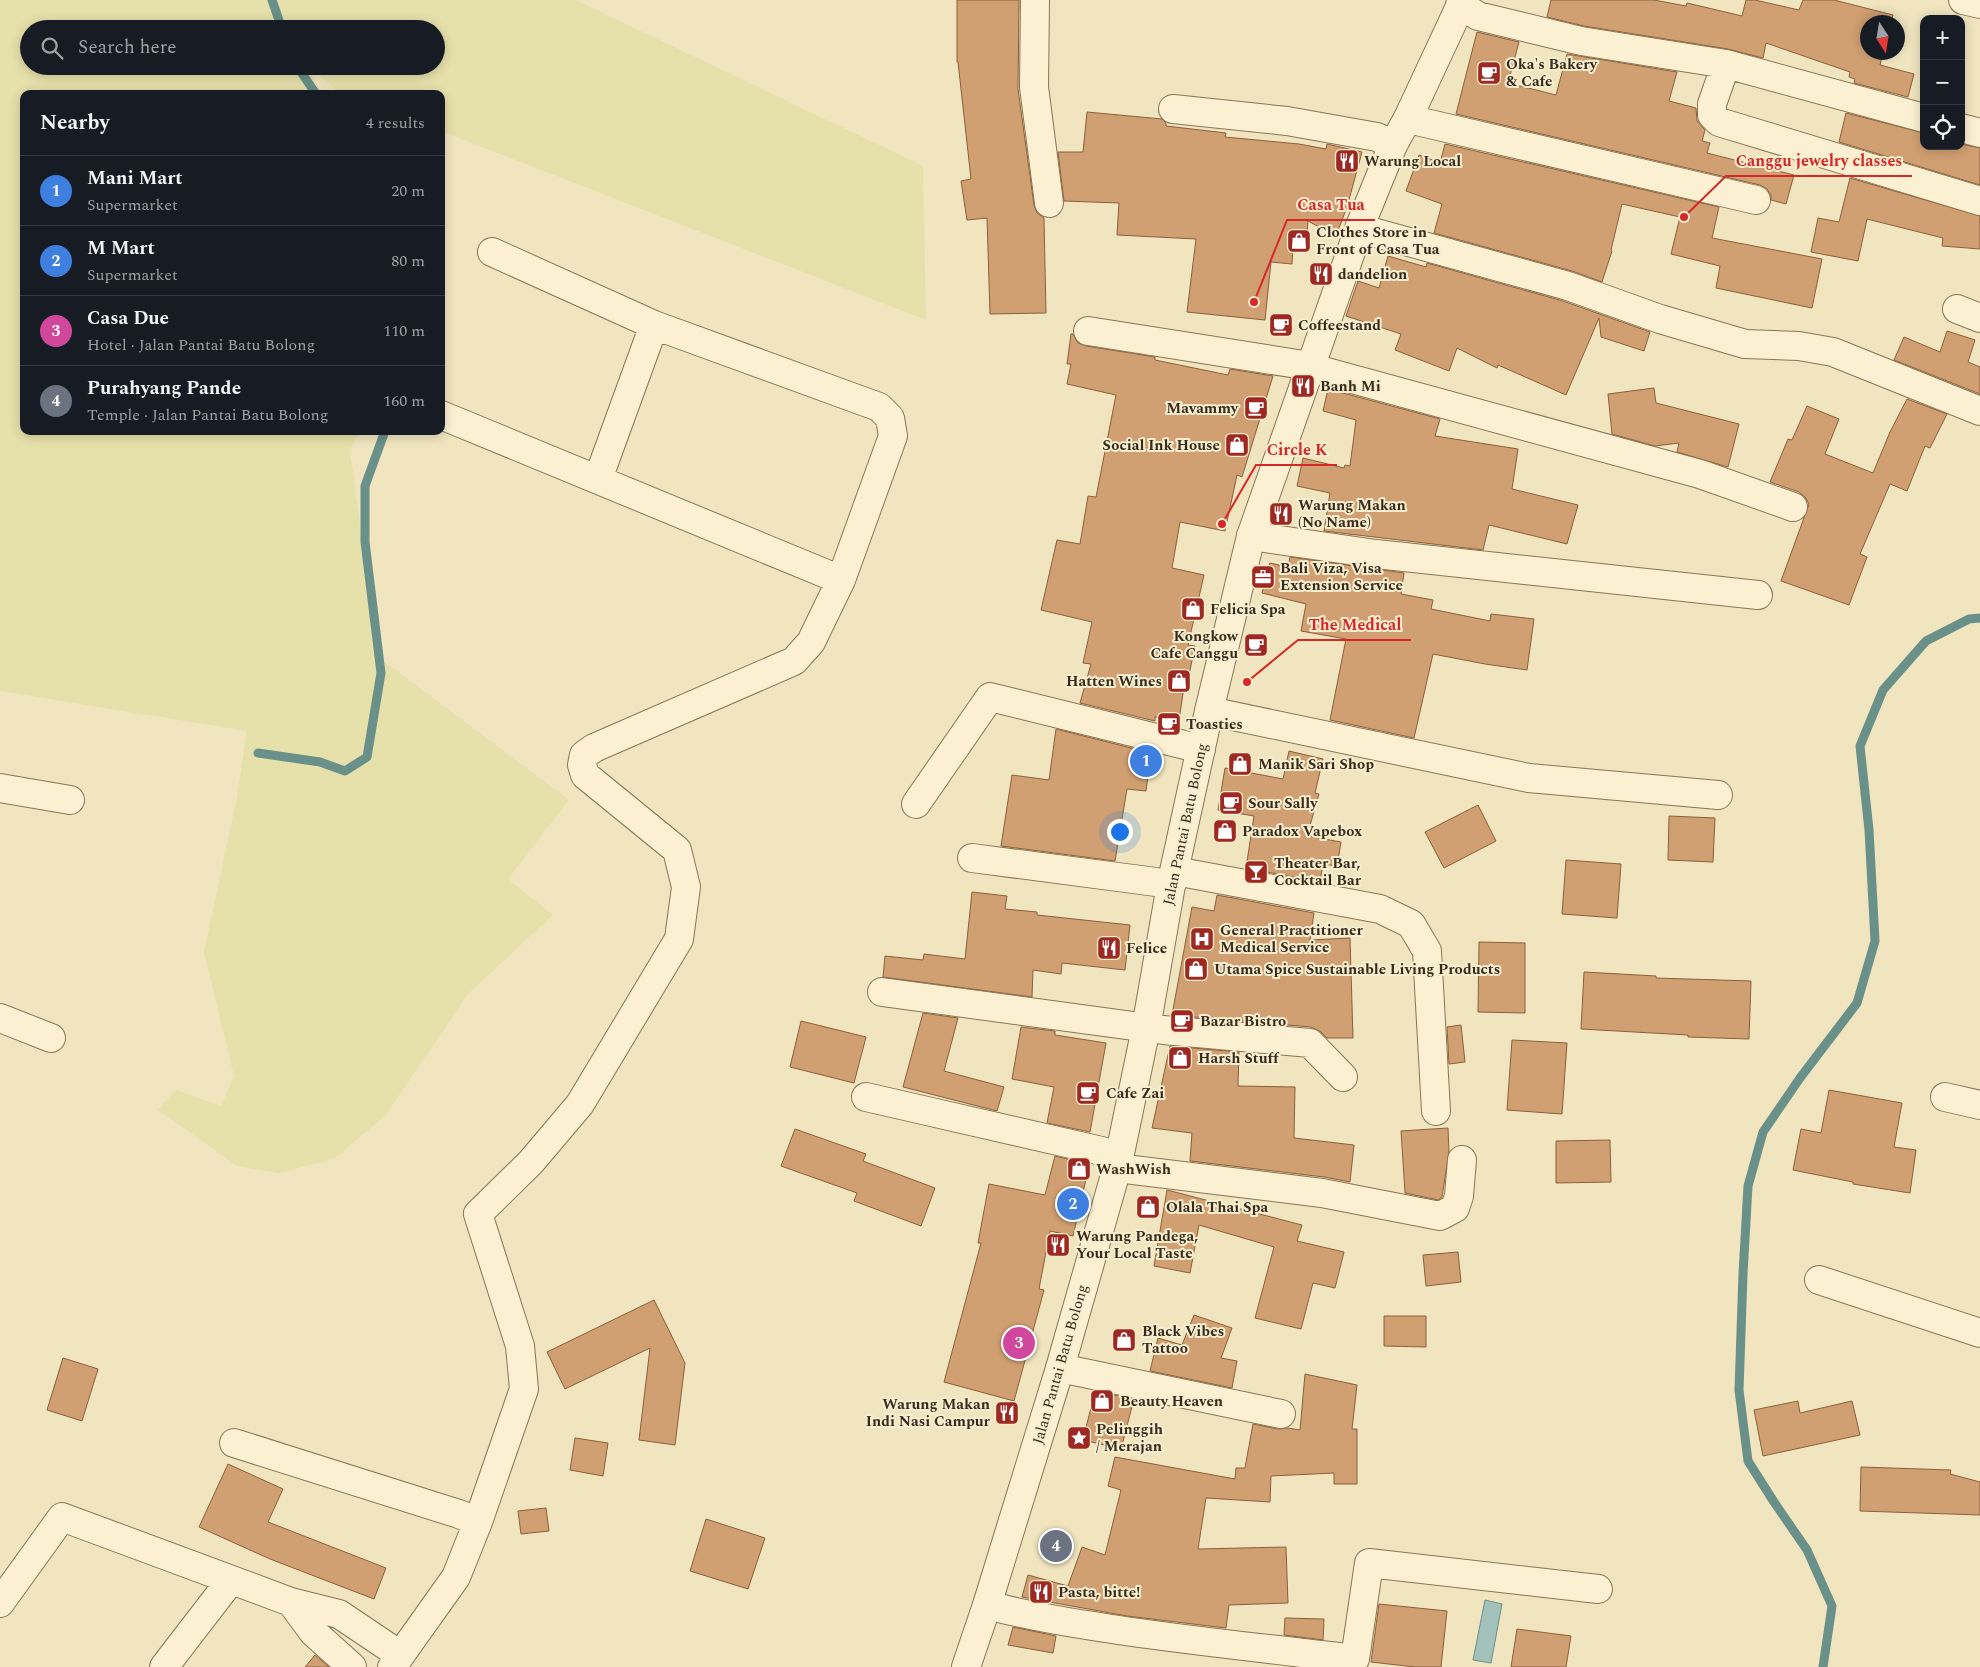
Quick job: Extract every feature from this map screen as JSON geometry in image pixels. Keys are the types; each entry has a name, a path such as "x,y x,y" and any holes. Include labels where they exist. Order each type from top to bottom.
{"street":[{"path":"1036,0 1034,87 1049,203"},
{"path":"1963,0 1980,4"},
{"path":"1462,3 1478,16 1581,41 1726,64 1920,117"},
{"name":"Jalan Pantai Batu Bolong","path":"966,1667 1060,1368 1118,1162 1146,1028 1173,878 1209,711 1251,536 1360,226 1393,145 1408,118 1462,3"},
{"path":"1726,64 1712,104 1712,115 1719,122 1980,200"},
{"path":"1173,109 1287,121 1377,137 1393,145"},
{"path":"1408,118 1756,200"},
{"path":"1965,129 1980,133"},
{"path":"1360,226 1369,231 1568,286 1660,319 1745,344 1799,346 1833,352 1980,411"},
{"path":"0,1602 62,1517 291,1602 339,1614 396,1661 456,1577 478,1522 524,1389 520,1346 478,1214 531,1162 580,1104 679,939 686,886 677,850 586,775 582,765 584,755 594,748 794,661 811,642 841,580 893,436 890,418 879,407 654,325 492,252"},
{"path":"598,479 654,325"},
{"path":"1088,330 1310,366 1333,374 1700,474 1793,508"},
{"path":"445,417 841,580"},
{"path":"1251,536 1376,554 1758,595"},
{"path":"916,804 990,698 1201,749"},
{"path":"1209,711 1529,778 1718,796"},
{"path":"0,788 70,800"},
{"path":"972,858 1173,878 1380,909 1411,924 1427,951 1436,1111"},
{"path":"882,992 1146,1028 1310,1043 1343,1077"},
{"path":"0,1018 52,1038"},
{"path":"1945,1096 1980,1105"},
{"path":"866,1098 1118,1162 1322,1192 1440,1216 1454,1208 1457,1202 1462,1160"},
{"path":"1819,1280 1980,1333"},
{"path":"1060,1368 1281,1414"},
{"path":"234,1444 459,1514 478,1522"},
{"path":"987,1605 1092,1626 1200,1642 1355,1659 1369,1563 1598,1589"},
{"path":"164,1667 230,1580"},
{"path":"291,1602 313,1632 352,1667"}],"shaded area":[{"path":"0,0 576,0 923,166 926,320 445,133 445,90 336,90 319,75 445,75 445,20 20,20 20,75 312,75 320,90 20,90 20,435 358,435 350,450 370,599 373,653 569,800 508,879 553,915 468,994 385,1116 334,1159 279,1173 237,1166 158,1110 176,1090 221,1106 234,1076 204,952 237,797 247,731 0,691"}],"water":[{"path":"1485,1600 1502,1604 1491,1663 1473,1660"}],"building":[{"path":"957,0 1019,0 1018,89 1034,205 1037,213 1044,218 1046,313 990,314 987,218 967,220 961,181 971,179 957,62"},
{"path":"1551,0 1654,0 1686,6 1687,3 1742,16 1746,0 1755,0 1799,10 1803,0 1834,0 1893,15 1860,15 1860,60 1881,60 1880,65 1914,74 1908,97 1854,83 1855,79 1849,77 1850,72 1766,43 1763,58 1728,49 1584,26 1547,17"},
{"path":"1477,32 1519,42 1508,83 1556,95 1567,54 1677,72 1669,101 1696,108 1697,121 1705,130 1702,141 1710,143 1707,153 1794,175 1786,204 1771,200 1771,195 1767,189 1760,185 1456,114"},
{"path":"1087,112 1162,119 1166,126 1226,133 1225,137 1299,144 1326,149 1327,144 1362,152 1347,207 1336,236 1308,221 1306,248 1293,247 1292,264 1271,262 1265,320 1187,312 1196,239 1117,235 1119,203 1064,201 1058,152 1083,152"},
{"path":"1846,113 1920,132 1920,150 1965,150 1965,145 1980,148 1980,185 1839,142"},
{"path":"1445,144 1719,207 1712,238 1822,259 1812,308 1716,288 1720,266 1671,254 1680,217 1622,204 1612,251 1602,282 1572,271 1434,233 1442,204 1406,191 1419,155 1440,163"},
{"path":"1850,178 1980,216 1980,249 1942,246 1943,238 1867,219 1858,261 1811,252 1818,218 1839,222"},
{"path":"1388,256 1426,267 1427,263 1563,301 1650,332 1644,351 1601,337 1599,318 1566,395 1498,365 1497,368 1457,348 1449,371 1395,350 1401,334 1346,316 1358,281 1379,288"},
{"path":"1947,331 1975,340 1968,362 1980,367 1980,394 1894,360 1904,337 1940,352"},
{"path":"1071,334 1073,334 1078,343 1086,346 1155,357 1155,360 1228,375 1230,369 1273,376 1242,477 1237,475 1225,531 1180,522 1172,568 1204,575 1188,645 1195,646 1189,675 1186,674 1179,720 1155,717 1155,721 1080,703 1091,664 1083,663 1092,622 1041,610 1057,540 1080,544 1088,496 1096,497 1116,395 1067,384 1071,364 1067,364"},
{"path":"1654,388 1656,403 1739,424 1728,467 1677,452 1679,443 1655,446 1612,434 1608,394"},
{"path":"1328,389 1440,419 1435,436 1518,449 1512,489 1578,505 1567,544 1489,525 1483,550 1324,531 1330,493 1297,486 1303,458 1344,468 1345,465 1350,466 1356,420 1323,411"},
{"path":"1907,399 1947,414 1930,448 1925,446 1907,491 1890,484 1860,554 1867,557 1849,605 1781,581 1809,504 1799,492 1770,482 1788,439 1792,440 1807,406 1839,419 1825,454 1873,473 1890,432"},
{"path":"1290,557 1404,573 1401,594 1433,600 1431,609 1490,621 1491,614 1534,619 1527,670 1433,654 1414,738 1330,720 1346,639 1301,631 1306,604 1262,593 1270,563 1288,567"},
{"path":"1056,729 1151,753 1146,791 1127,789 1115,861 1001,846 1012,775 1049,780"},
{"path":"1289,751 1323,759 1315,793 1319,794 1307,836 1341,842 1337,866 1323,864 1320,882 1246,868 1254,816 1218,810 1225,768 1283,779"},
{"path":"1478,805 1496,841 1444,868 1425,832"},
{"path":"1669,816 1715,818 1713,862 1668,860"},
{"path":"1566,860 1621,864 1617,918 1562,914"},
{"path":"972,892 1007,896 1005,909 1037,912 1037,915 1130,925 1125,970 1062,963 1061,974 1033,970 1032,997 883,977 885,956 923,960 924,954 965,959"},
{"path":"1217,895 1314,913 1310,940 1350,938 1353,1038 1327,1038 1321,1032 1311,1027 1172,1015 1192,907 1214,911"},
{"path":"1479,942 1525,943 1525,1013 1478,1012"},
{"path":"1584,972 1656,976 1656,978 1751,981 1749,1039 1688,1037 1688,1035 1581,1029"},
{"path":"923,1013 958,1018 944,1071 1004,1087 997,1111 903,1087"},
{"path":"801,1021 866,1037 854,1083 790,1067"},
{"path":"1461,1025 1465,1062 1449,1064 1447,1027"},
{"path":"1021,1027 1055,1031 1055,1035 1106,1043 1090,1132 1047,1123 1054,1087 1012,1079"},
{"path":"1512,1040 1567,1043 1562,1114 1507,1110"},
{"path":"1170,1046 1239,1052 1238,1086 1295,1087 1294,1138 1354,1145 1350,1182 1324,1177 1190,1161 1192,1133 1152,1128"},
{"path":"1829,1090 1902,1103 1894,1147 1916,1150 1910,1193 1853,1184 1853,1182 1793,1170 1801,1129 1821,1133"},
{"path":"1448,1128 1449,1152 1442,1197 1438,1200 1405,1193 1401,1131"},
{"path":"795,1129 866,1154 863,1161 935,1188 921,1226 854,1201 857,1193 781,1166"},
{"path":"1610,1140 1611,1182 1556,1183 1556,1141"},
{"path":"1055,1156 1089,1166 1073,1236 1050,1231 1039,1289 1044,1290 1014,1401 944,1382 981,1243 978,1243 989,1184 1045,1195"},
{"path":"1167,1190 1302,1225 1297,1241 1344,1252 1335,1288 1313,1283 1301,1329 1255,1318 1274,1247 1199,1225 1190,1273 1154,1266"},
{"path":"1458,1252 1461,1282 1426,1286 1423,1255"},
{"path":"654,1300 685,1363 675,1445 639,1440 650,1348 565,1389 547,1352"},
{"path":"1194,1315 1232,1328 1221,1358 1237,1361 1232,1388 1150,1371 1158,1338 1182,1345"},
{"path":"1384,1316 1426,1316 1426,1347 1384,1346"},
{"path":"63,1358 98,1369 82,1421 47,1410"},
{"path":"1305,1374 1357,1385 1352,1429 1357,1429 1357,1484 1334,1484 1334,1473 1271,1476 1270,1502 1206,1498 1198,1549 1286,1547 1288,1603 1229,1605 1226,1628 1127,1616 1022,1597 1028,1575 1068,1586 1082,1547 1105,1555 1121,1490 1108,1486 1115,1457 1235,1479 1236,1468 1245,1468 1253,1424 1278,1429 1300,1430"},
{"path":"1095,1391 1134,1399 1121,1449 1083,1440"},
{"path":"1798,1401 1800,1413 1852,1401 1860,1435 1763,1456 1754,1410"},
{"path":"575,1438 608,1443 603,1476 570,1470"},
{"path":"228,1464 283,1489 268,1522 386,1568 374,1599 270,1559 199,1527"},
{"path":"1861,1467 1951,1470 1950,1474 1980,1482 1980,1515 1860,1511"},
{"path":"546,1508 549,1531 521,1534 518,1511"},
{"path":"706,1519 765,1538 748,1589 690,1571"},
{"path":"1379,1604 1447,1611 1441,1667 1415,1667 1371,1662"},
{"path":"1285,1618 1324,1619 1323,1640 1284,1635"},
{"path":"1013,1627 1056,1636 1053,1653 1008,1645"},
{"path":"1517,1629 1571,1636 1566,1667 1511,1667"},
{"path":"315,1655 329,1667 305,1667"}],"waterway":[{"path":"272,0 279,20"},
{"path":"303,75 313,90"},
{"path":"258,753 320,762 345,771 367,757 381,673 365,542 365,486 384,435"},
{"path":"1823,1667 1832,1606 1807,1550 1748,1461 1739,1390 1748,1186 1763,1132 1800,1078 1857,1003 1875,941 1869,830 1860,746 1883,690 1926,641 1969,619 1980,618"}],"place":[{"name":"Oka's Bakery & Cafe","path":"1489,73"},
{"name":"Warung Local","path":"1347,161"},
{"name":"Canggu jewelry classes","path":"1684,217"},
{"name":"Clothes Store in Front of Casa Tua","path":"1299,241"},
{"name":"dandelion","path":"1321,274"},
{"name":"Casa Tua","path":"1254,302"},
{"name":"Coffeestand","path":"1281,325"},
{"name":"Banh Mi","path":"1303,386"},
{"name":"Mavammy","path":"1256,408"},
{"name":"Social Ink House","path":"1237,445"},
{"name":"Warung Makan (No Name)","path":"1281,514"},
{"name":"Circle K","path":"1222,524"},
{"name":"Bali Viza, Visa Extension Service","path":"1263,577"},
{"name":"Felicia Spa","path":"1193,609"},
{"name":"Kongkow Cafe Canggu","path":"1256,645"},
{"name":"Hatten Wines","path":"1179,681"},
{"name":"The Medical","path":"1247,682"},
{"name":"Toasties","path":"1169,724"},
{"name":"Mani Mart","path":"1146,761"},
{"name":"Manik Sari Shop","path":"1240,764"},
{"name":"Sour Sally","path":"1231,803"},
{"name":"Paradox Vapebox","path":"1225,831"},
{"name":"Theater Bar, Cocktail Bar","path":"1256,872"},
{"name":"General Practitioner Medical Service","path":"1202,939"},
{"name":"Felice","path":"1109,948"},
{"name":"Utama Spice Sustainable Living Products","path":"1196,969"},
{"name":"Bazar Bistro","path":"1182,1021"},
{"name":"Harsh Stuff","path":"1180,1058"},
{"name":"Cafe Zai","path":"1088,1093"},
{"name":"WashWish","path":"1079,1169"},
{"name":"M Mart","path":"1073,1204"},
{"name":"Olala Thai Spa","path":"1148,1207"},
{"name":"Warung Pandega, Your Local Taste","path":"1058,1245"},
{"name":"Black Vibes Tattoo","path":"1124,1340"},
{"name":"Casa Due","path":"1019,1343"},
{"name":"Beauty Heaven","path":"1102,1401"},
{"name":"Warung Makan Indi Nasi Campur","path":"1007,1413"},
{"name":"Pelinggih / Merajan","path":"1079,1438"},
{"name":"Purahyang Pande","path":"1056,1546"},
{"name":"Pasta, bitte!","path":"1041,1592"}]}
